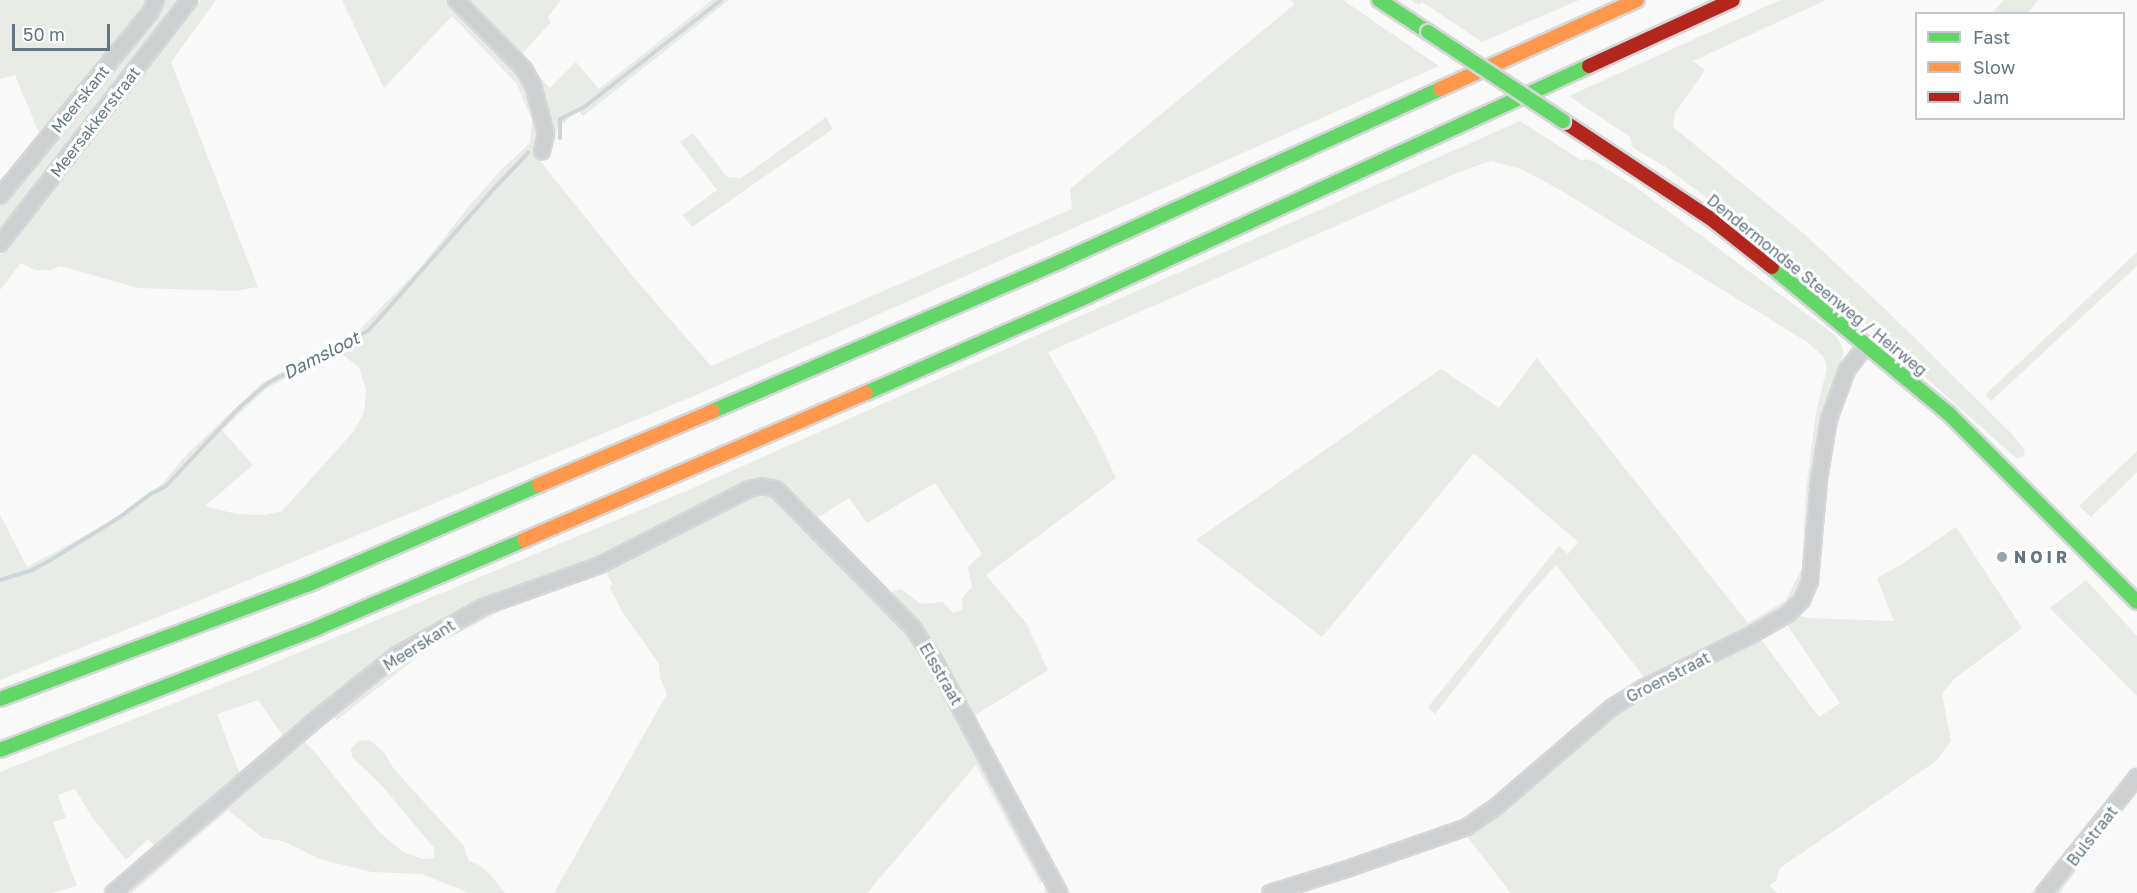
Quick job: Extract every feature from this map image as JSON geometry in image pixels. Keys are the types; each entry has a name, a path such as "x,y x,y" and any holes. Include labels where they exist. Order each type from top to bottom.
{"main road":[{"name":"Dendermondse Steenweg / Heirweg","path":"1379,0 1714,221 1867,344 1948,413 2137,602"},
{"path":"0,699 307,585 1061,261 1637,0"},
{"path":"0,750 317,628 707,463 1099,291 1733,0"}],"street":[{"name":"Meerskant","path":"0,196 150,13 156,0"},
{"name":"Meersakkerstraat","path":"0,244 189,0"},
{"path":"456,0 524,69 533,85 546,134 542,152"},
{"name":"Groenstraat","path":"1270,893 1467,827 1498,805 1611,708 1643,688 1753,634 1788,614 1802,600 1810,581 1819,480 1829,419 1847,370 1867,344"},
{"name":"Meerskant","path":"113,893 325,712 397,655 483,607 600,565 750,489 762,486 776,489"},
{"name":"Elsstraat","path":"776,489 913,628 937,665 1059,893"},
{"name":"Bulstraat","path":"2044,893 2137,777"}],"shaded area":[{"path":"0,0 152,0 42,140 15,75 0,79"},
{"path":"161,0 181,0 0,231 0,203 149,21"},
{"path":"201,0 216,0 171,62 258,287 235,291 138,288 60,266 51,270 35,270 21,263 0,290 0,255"},
{"path":"342,0 450,0 458,9 467,0 561,0 548,17 551,22 519,57 550,88 576,62 599,89 712,0 729,0 583,116 578,110 557,129 556,137 540,161 635,279 711,366 1072,209 1070,189 1295,4 1290,0 1343,0 1439,66 701,393 198,601 0,680 0,515 27,567 103,526 162,484 186,455 261,384 331,343 357,332 421,267 470,205 502,169 530,143 532,120 516,83 452,16 384,88","holes":["343,355 359,367 366,389 364,412 354,431 282,511 265,515 236,514 205,506 253,465 222,430 266,389 311,364"]},
{"path":"1410,0 1579,0 1482,42 1422,2 1419,5"},
{"path":"1780,0 1826,0 1693,61 1705,70 1675,113 1673,127 1803,233 1884,308 2012,434 2025,450 2023,457 2016,458 1812,276 1664,166 1633,148 1630,137 1569,96"},
{"path":"2004,0 2038,0 2029,12 1993,12"},
{"path":"826,117 833,129 692,227 683,215 717,190 680,142 693,133 727,177 741,178"},
{"path":"1520,121 1582,161 1586,159 1597,163 1633,185 1836,336 1843,348 1842,368 1807,572 1800,593 1782,612 1648,682 1556,565 1524,601 1435,714 1428,707 1559,546 1568,554 1578,542 1474,453 1322,637 1196,540 1441,369 1499,408 1537,358 1748,623 1786,600 1802,568 1806,489 1816,413 1827,368 1824,357 1807,342 1562,191 1521,169 1491,161 1459,172 1048,352 1097,437 1116,478 986,575 1026,623 1048,670 974,716 1071,893 1063,893 930,642 891,596 893,591 901,589 921,604 943,602 953,613 963,609 962,598 972,587 968,567 982,554 935,483 867,523 849,498 817,518 774,484 599,560 480,604 285,739 258,700 217,714 241,777 158,849 148,839 126,860 92,817 75,789 58,795 66,818 53,822 77,886 51,893 0,893 0,772 250,673 686,491"},
{"path":"2137,252 2137,266 1991,401 1985,395"},
{"path":"2137,451 2137,472 2091,517 2079,506"},
{"path":"753,493 775,497 894,617 920,650 1054,893 1044,893 1046,880 1040,883 976,765 867,893 554,893 667,694 660,678 659,664 621,610 604,568 656,545"},
{"path":"1956,527 2022,628 1954,679 1942,694 1951,741 1936,761 1780,868 1776,881 1769,886 1778,893 1511,893 1465,834 1500,814 1579,742 1628,707 1707,663 1760,638 1819,717 1840,703 1786,623 1796,615 1808,618 1894,621 1877,578 1899,566"},
{"path":"2086,580 2137,636 2137,696 2050,608"},
{"path":"502,603 504,609 426,650 337,720 330,714 400,660"},
{"path":"302,739 380,833 403,852 423,859 434,858 434,848 383,787 352,757 351,749 359,740 371,741 384,752 394,769 463,845 469,861 479,865 490,874 505,893 469,893 422,874 372,872 319,859 283,841 263,838 228,810 132,893 121,893"},
{"path":"2092,840 2096,843 2060,893 2031,893 2066,855"}],"waterway":[{"name":"Damsloot","path":"560,138 560,119 583,108 721,0"},
{"name":"Damsloot","path":"153,493 166,486 239,408 268,383 368,331 528,153"},
{"name":"Damsloot","path":"0,580 32,570 49,561 120,517 152,493"}],"traffic: fast":[{"path":"1379,0 1428,32"},
{"path":"1428,32 1563,121"},
{"path":"866,393 1088,296 1589,66"},
{"path":"713,411 1061,261 1440,89"},
{"path":"1772,267 1948,413 2137,602"},
{"path":"0,699 307,585 539,485"},
{"path":"0,750 317,628 524,540"}],"traffic: slow":[{"path":"1440,89 1637,0"},
{"path":"524,540 866,393"},
{"path":"539,485 713,411"}],"traffic: jam":[{"path":"1589,66 1733,0"},
{"path":"1563,121 1714,221 1772,267"}],"place":[{"name":"N O I R","path":"2002,557"}]}
